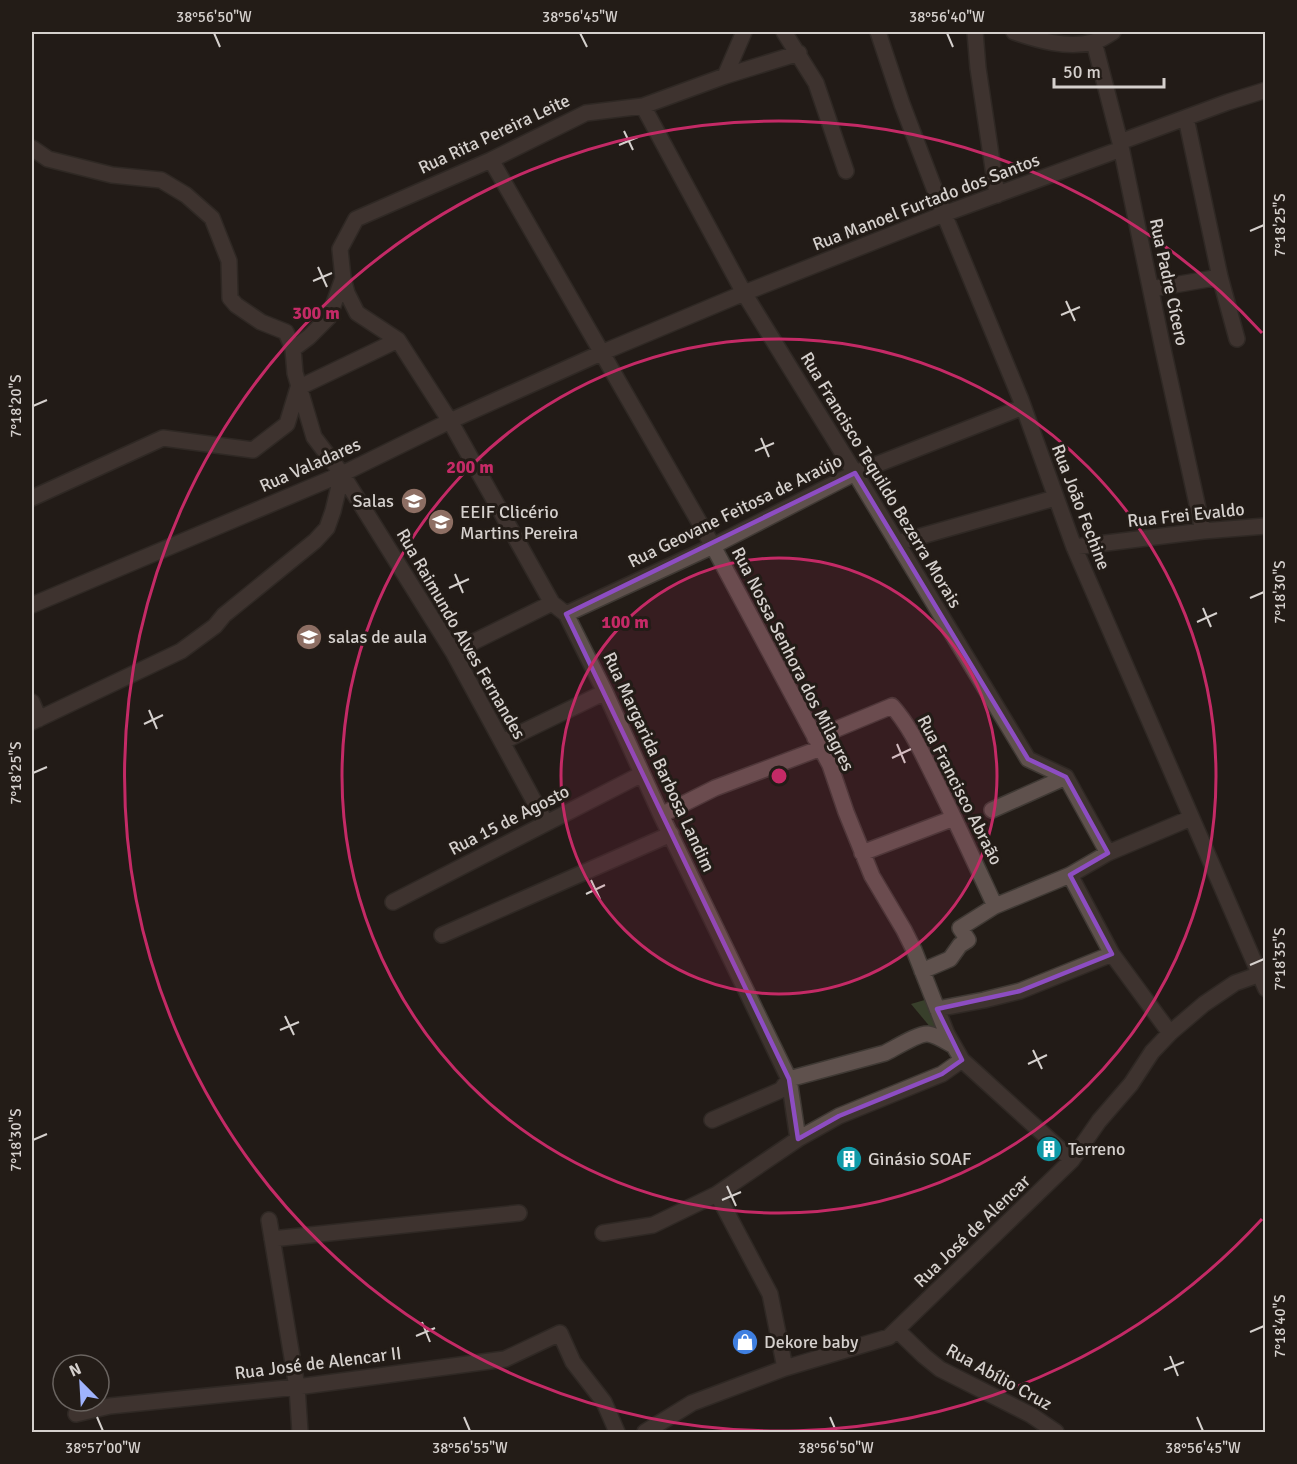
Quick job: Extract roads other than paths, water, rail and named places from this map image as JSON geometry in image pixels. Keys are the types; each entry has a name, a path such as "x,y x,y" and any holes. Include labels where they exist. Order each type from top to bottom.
{"street":[{"path":"725,76 744,32"},
{"path":"784,32 816,82 846,171"},
{"name":"Rua João Fechine","path":"878,32 902,104 1023,407 1074,547 1191,819 1262,973 1266,989"},
{"path":"975,32 978,68 997,195"},
{"path":"1014,32 1041,41 1074,45 1094,42 1113,32"},
{"name":"Rua Padre Cícero","path":"1094,42 1121,146 1203,531"},
{"name":"Rua Rita Pereira Leite","path":"293,349 329,317 343,278 340,249 356,219 491,160 586,113 643,106 725,76 799,53"},
{"name":"Rua Manoel Furtado dos Santos","path":"601,352 744,293 1121,146 1186,118 1266,90"},
{"name":"Rua Francisco Tequildo Bezerra Morais","path":"643,106 744,293 1028,759 1066,777"},
{"path":"1186,118 1220,277 1237,339"},
{"path":"32,148 48,159 112,176 161,180 186,195 212,218 229,261 230,298 236,305 261,322 285,332 293,349"},
{"name":"Rua Nossa Senhora dos Milagres","path":"491,160 712,546 830,765 872,876 904,930 947,1034 963,1060 1072,1160"},
{"path":"1151,289 1220,277"},
{"name":"Rua Margarida Barbosa Landim","path":"343,278 347,293 357,313 398,340 450,421 552,603 566,614 789,1079 798,1139"},
{"path":"32,498 163,438 253,450 287,424 298,388 398,340"},
{"name":"Rua Raimundo Alves Fernandes","path":"293,349 298,388 314,437 342,474 453,652 546,823"},
{"name":"Rua Valadares","path":"32,605 342,474 450,421 601,352"},
{"name":"Rua Geovane Feitosa de Araújo","path":"566,614 712,546 855,472 1023,407"},
{"path":"32,702 35,720 181,651 215,626 224,615 315,541 327,528 342,474"},
{"path":"897,543 1055,498"},
{"name":"Rua Frei Evaldo","path":"1074,547 1203,531 1266,526"},
{"path":"453,652 552,603"},
{"path":"502,742 604,692"},
{"name":"Rua Francisco Abraão","path":"818,743 892,706 900,715 918,746 995,906"},
{"path":"661,815 715,788 818,743"},
{"name":"Rua 15 de Agosto","path":"393,902 642,774"},
{"path":"992,810 1066,777 1108,854"},
{"path":"862,853 954,818"},
{"path":"922,971 950,959 960,945 968,940 960,928 995,906 1070,875 1108,854 1191,819"},
{"path":"442,935 671,834"},
{"path":"1070,875 1112,954 1170,1034"},
{"path":"937,1009 1020,991 1112,954"},
{"name":"Rua José de Alencar","path":"645,1432 692,1403 785,1368 890,1337 1072,1160 1131,1084 1152,1052 1170,1034 1211,999 1235,983 1262,973"},
{"path":"712,1120 781,1090 789,1079 885,1053 921,1034 930,1034 954,1046"},
{"path":"603,1233 653,1226 717,1194 798,1139 839,1116 942,1074 963,1060"},
{"path":"717,1194 770,1294 785,1368"},
{"path":"272,1239 519,1213"},
{"path":"269,1220 297,1387 300,1432"},
{"name":"Rua Abílio Cruz","path":"898,1331 940,1369 1031,1415 1056,1432"},
{"name":"Rua José de Alencar II","path":"76,1414 110,1406 297,1387 505,1359 560,1333 573,1362 604,1402 617,1432"}],"place":[{"name":"Salas","path":"414,501"},
{"name":"EEIF Clicério Martins Pereira","path":"441,522"},
{"name":"salas de aula","path":"309,637"},
{"name":"Terreno","path":"1049,1149"},
{"name":"Ginásio SOAF","path":"849,1159"},
{"name":"Dekore baby","path":"745,1342"}]}
